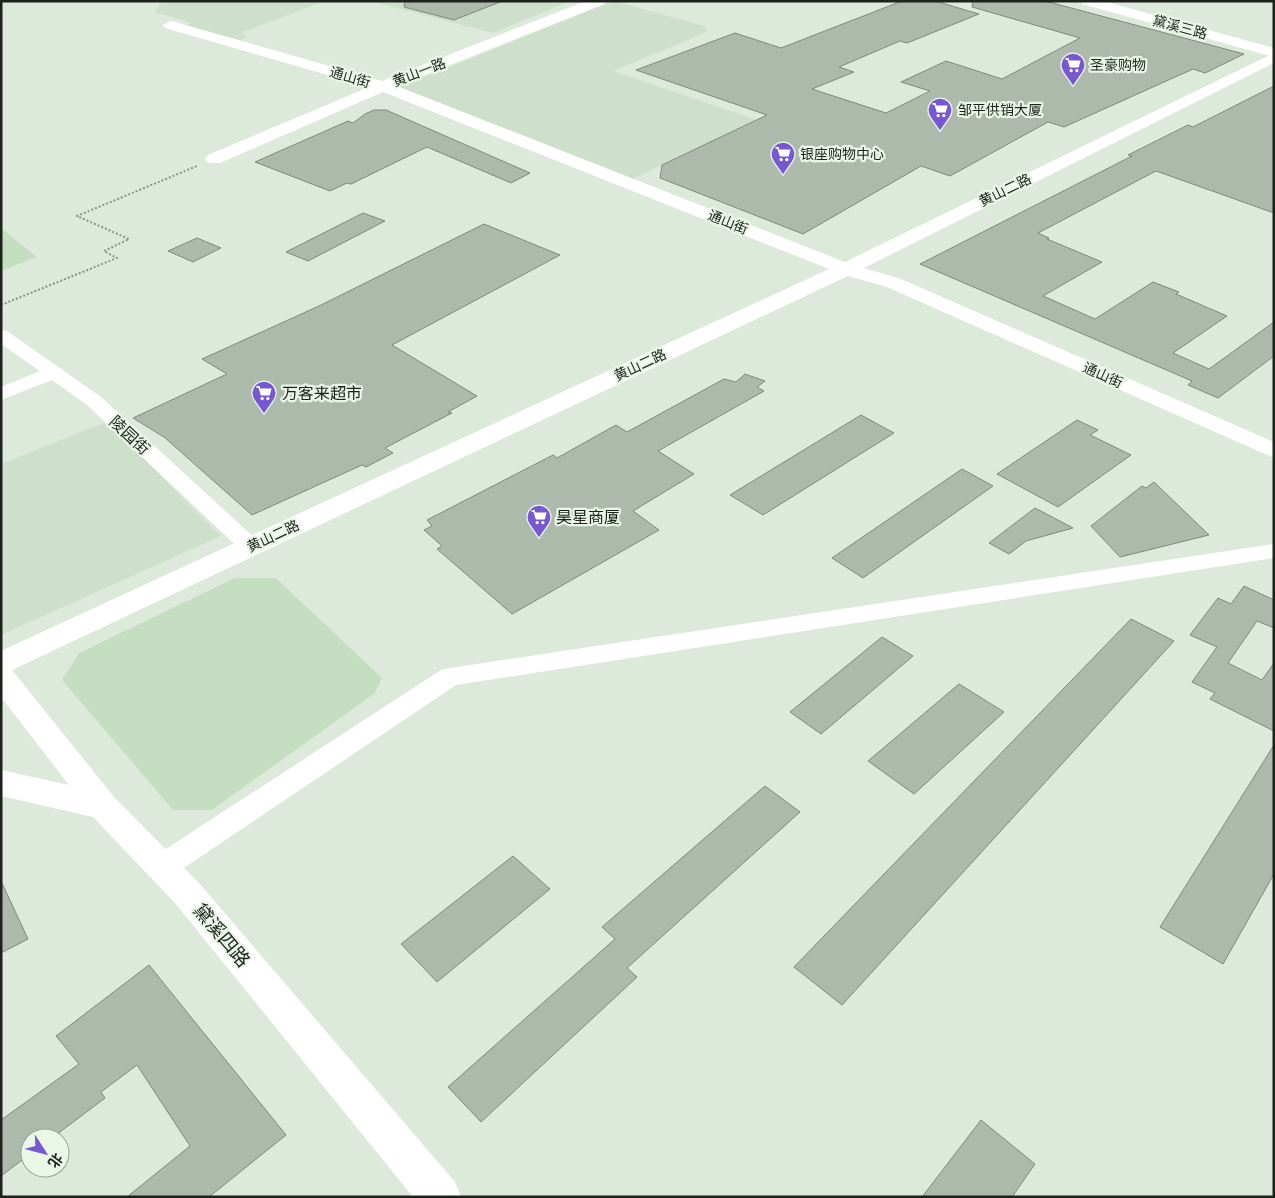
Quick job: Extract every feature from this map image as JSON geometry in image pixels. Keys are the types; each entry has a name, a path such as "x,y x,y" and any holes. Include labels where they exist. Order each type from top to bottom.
{"street":[{"name":"黄山一路","path":"214,159 383,86 599,1"},
{"name":"黛溪三路","path":"1087,1 1274,52"},
{"name":"黛溪三路","path":"1121,1 1274,42"},
{"name":"通山街","path":"170,25 383,86 846,269 894,282 1274,451"},
{"name":"黄山二路","path":"1,663 846,269 1274,57"},
{"name":"陵园街","path":"1,335 94,401 250,546"},
{"path":"1,394 54,372"},
{"path":"162,867 450,677 1274,551"},
{"name":"黛溪四路","path":"1,676 103,806 187,893 440,1197"},
{"path":"1,783 103,806"}],"path":[{"path":"1,305 117,258 104,251 129,239 77,216 214,159"}],"shaded area":[{"path":"162,1 325,1 241,33 248,37 238,41 185,25 191,23 155,12"},
{"path":"376,1 571,1 493,33 377,3"},
{"path":"614,1 705,26 707,32 613,71 757,120 630,180 402,91 400,87"},
{"path":"1,228 37,257 1,271"},
{"path":"103,423 126,441 221,536 1,635 1,464"},
{"path":"235,578 276,578 382,678 375,693 212,810 173,810 62,680 79,653"}],"building":[{"path":"405,1 500,2 454,20 404,7"},
{"path":"902,1 935,1 979,14 907,43 900,41 839,67 854,72 812,89 886,113 930,91 901,82 946,61 1002,79 1080,38 972,7 973,1 1045,1 1244,54 1205,73 1193,69 1064,127 1048,122 950,176 921,166 803,234 660,178 662,165 767,115 636,70 735,33 781,48"},
{"path":"1274,86 1274,213 1156,171 1038,233 1049,238 1047,239 1102,262 1043,296 1095,319 1153,282 1179,292 1176,294 1227,316 1173,353 1209,369 1274,322 1274,356 1218,398 1188,385 1192,381 920,264 1132,156 1128,155 1188,125 1193,127"},
{"path":"374,110 386,110 530,173 511,183 427,147 351,184 347,183 330,191 255,162 348,121 353,123"},
{"path":"363,213 385,221 308,261 286,252"},
{"name":"万客来超市","path":"484,224 560,255 392,345 477,396 448,412 452,413 385,448 393,453 366,467 362,465 252,515 164,437 133,418 227,374 202,359 319,306"},
{"path":"197,238 221,248 193,262 168,251"},
{"name":"昊星商厦","path":"745,374 765,381 757,387 764,391 658,451 694,474 633,511 659,530 512,614 437,549 442,546 424,530 432,526 427,520 553,455 557,458 616,425 627,432 724,379 736,382"},
{"path":"861,415 894,433 763,515 730,495"},
{"path":"1077,420 1098,430 1090,435 1131,455 1058,507 997,474"},
{"path":"962,469 993,486 863,578 832,558"},
{"path":"1154,482 1209,535 1120,557 1091,526 1142,486 1146,488"},
{"path":"1035,508 1073,528 1026,541 1009,554 989,543"},
{"path":"1244,586 1274,600 1274,628 1257,621 1228,663 1262,680 1274,663 1274,731 1210,699 1215,693 1192,682 1217,647 1190,635 1218,598 1231,604"},
{"path":"1131,619 1174,641 842,1005 794,967"},
{"path":"882,637 913,656 821,734 790,712"},
{"path":"959,684 1004,712 914,794 868,761"},
{"path":"1274,745 1274,874 1223,964 1160,927"},
{"path":"765,786 800,812 627,968 637,977 481,1122 448,1087 615,939 602,927"},
{"path":"513,856 550,889 437,982 401,944"},
{"path":"1,881 28,939 1,953"},
{"path":"149,965 286,1135 209,1197 127,1197 190,1146 137,1065 101,1092 105,1098 65,1128 20,1128 20,1162 1,1176 1,1120 79,1064 56,1036"},
{"path":"981,1120 1035,1164 1012,1197 922,1197"}],"place":[{"name":"圣豪购物","path":"1073,86"},
{"name":"邹平供销大厦","path":"940,131"},
{"name":"银座购物中心","path":"783,175"},
{"name":"万客来超市","path":"264,414"},
{"name":"昊星商厦","path":"539,538"}]}
